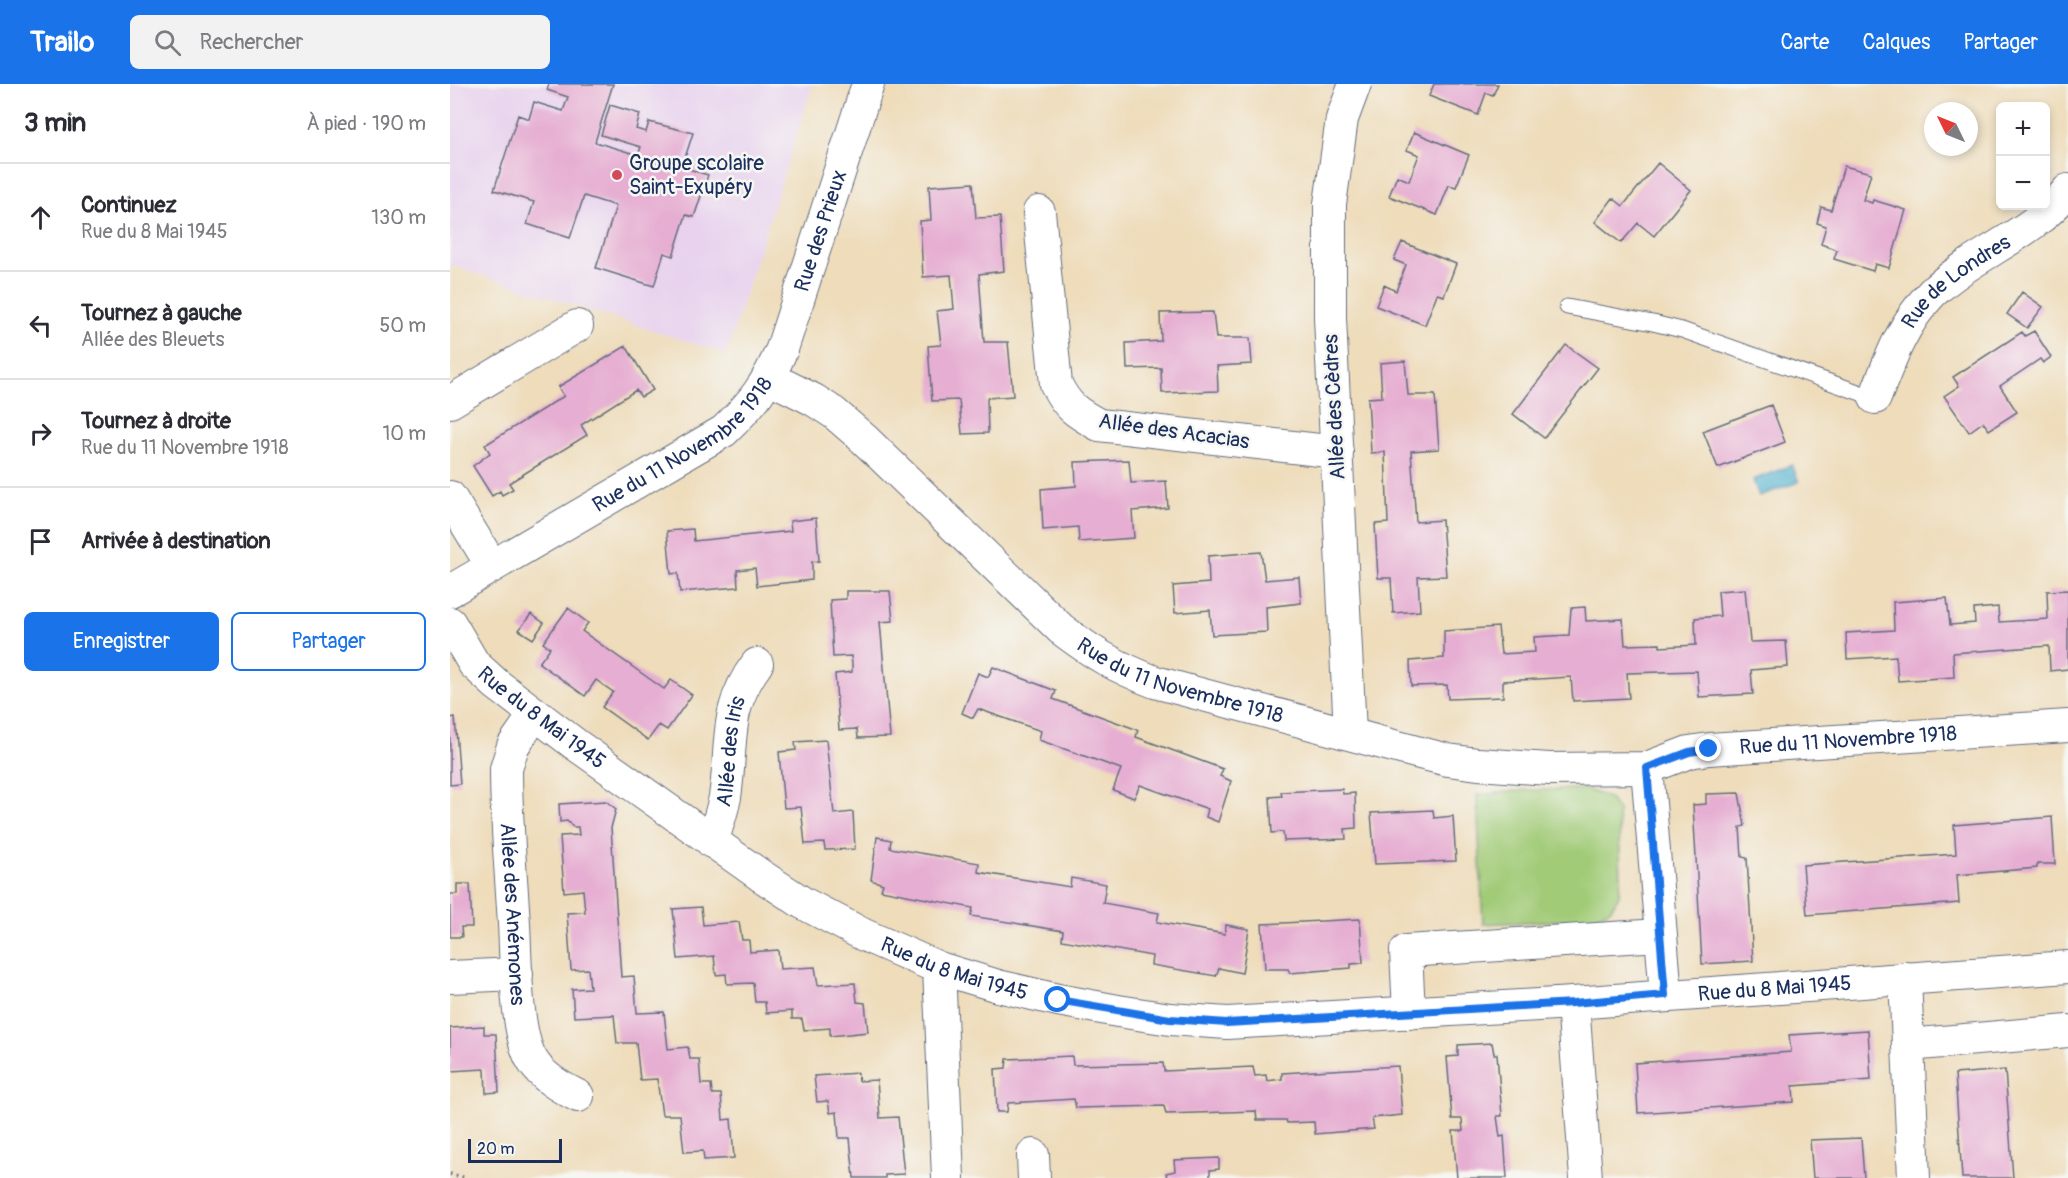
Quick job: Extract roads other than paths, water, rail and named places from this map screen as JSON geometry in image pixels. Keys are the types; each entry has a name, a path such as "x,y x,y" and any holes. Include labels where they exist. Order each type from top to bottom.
{"street":[{"name":"Rue des Prieux","path":"770,378 782,349 868,84"},
{"name":"Allée des Cèdres","path":"1350,733 1330,318 1330,204 1341,119 1355,84"},
{"name":"Rue de Londres","path":"1875,398 1900,336 1921,306 1934,292 1970,264 2026,230 2068,190"},
{"name":"Allée des Acacias","path":"1040,212 1056,384 1064,400 1076,412 1099,425 1337,452"},
{"path":"450,402 577,326"},
{"name":"Rue du 11 Novembre 1918","path":"450,591 724,431 751,405 770,378 814,400 834,413 1061,628 1088,650 1118,667 1155,682 1448,760 1549,769 1647,768 1689,752 1709,749 2068,726"},
{"path":"450,496 492,566"},
{"name":"Rue du 8 Mai 1945","path":"450,623 465,650 485,675 712,842 803,903 864,935 939,968 998,986 1058,1000 1170,1019 1227,1023 1573,1003 2068,967"},
{"name":"Allée des Iris","path":"712,842 724,800 734,709 746,678 757,664"},
{"name":"Allée des Anémones","path":"535,714 513,746 506,769 522,1032 532,1060 543,1074 578,1096"},
{"path":"1647,768 1665,995"},
{"path":"1409,1013 1406,951 1660,935"},
{"path":"939,968 948,1178"},
{"path":"450,977 517,974"},
{"path":"1905,978 1914,1178"},
{"path":"1573,1003 1586,1178"},
{"path":"1908,1045 2068,1031"}],"lane":[{"path":"1567,307 1682,330 1875,398"}],"water":[{"path":"1792,465 1799,482 1759,496 1753,480"}],"place":[{"name":"Groupe scolaire Saint-Exupéry","path":"617,175"}]}
